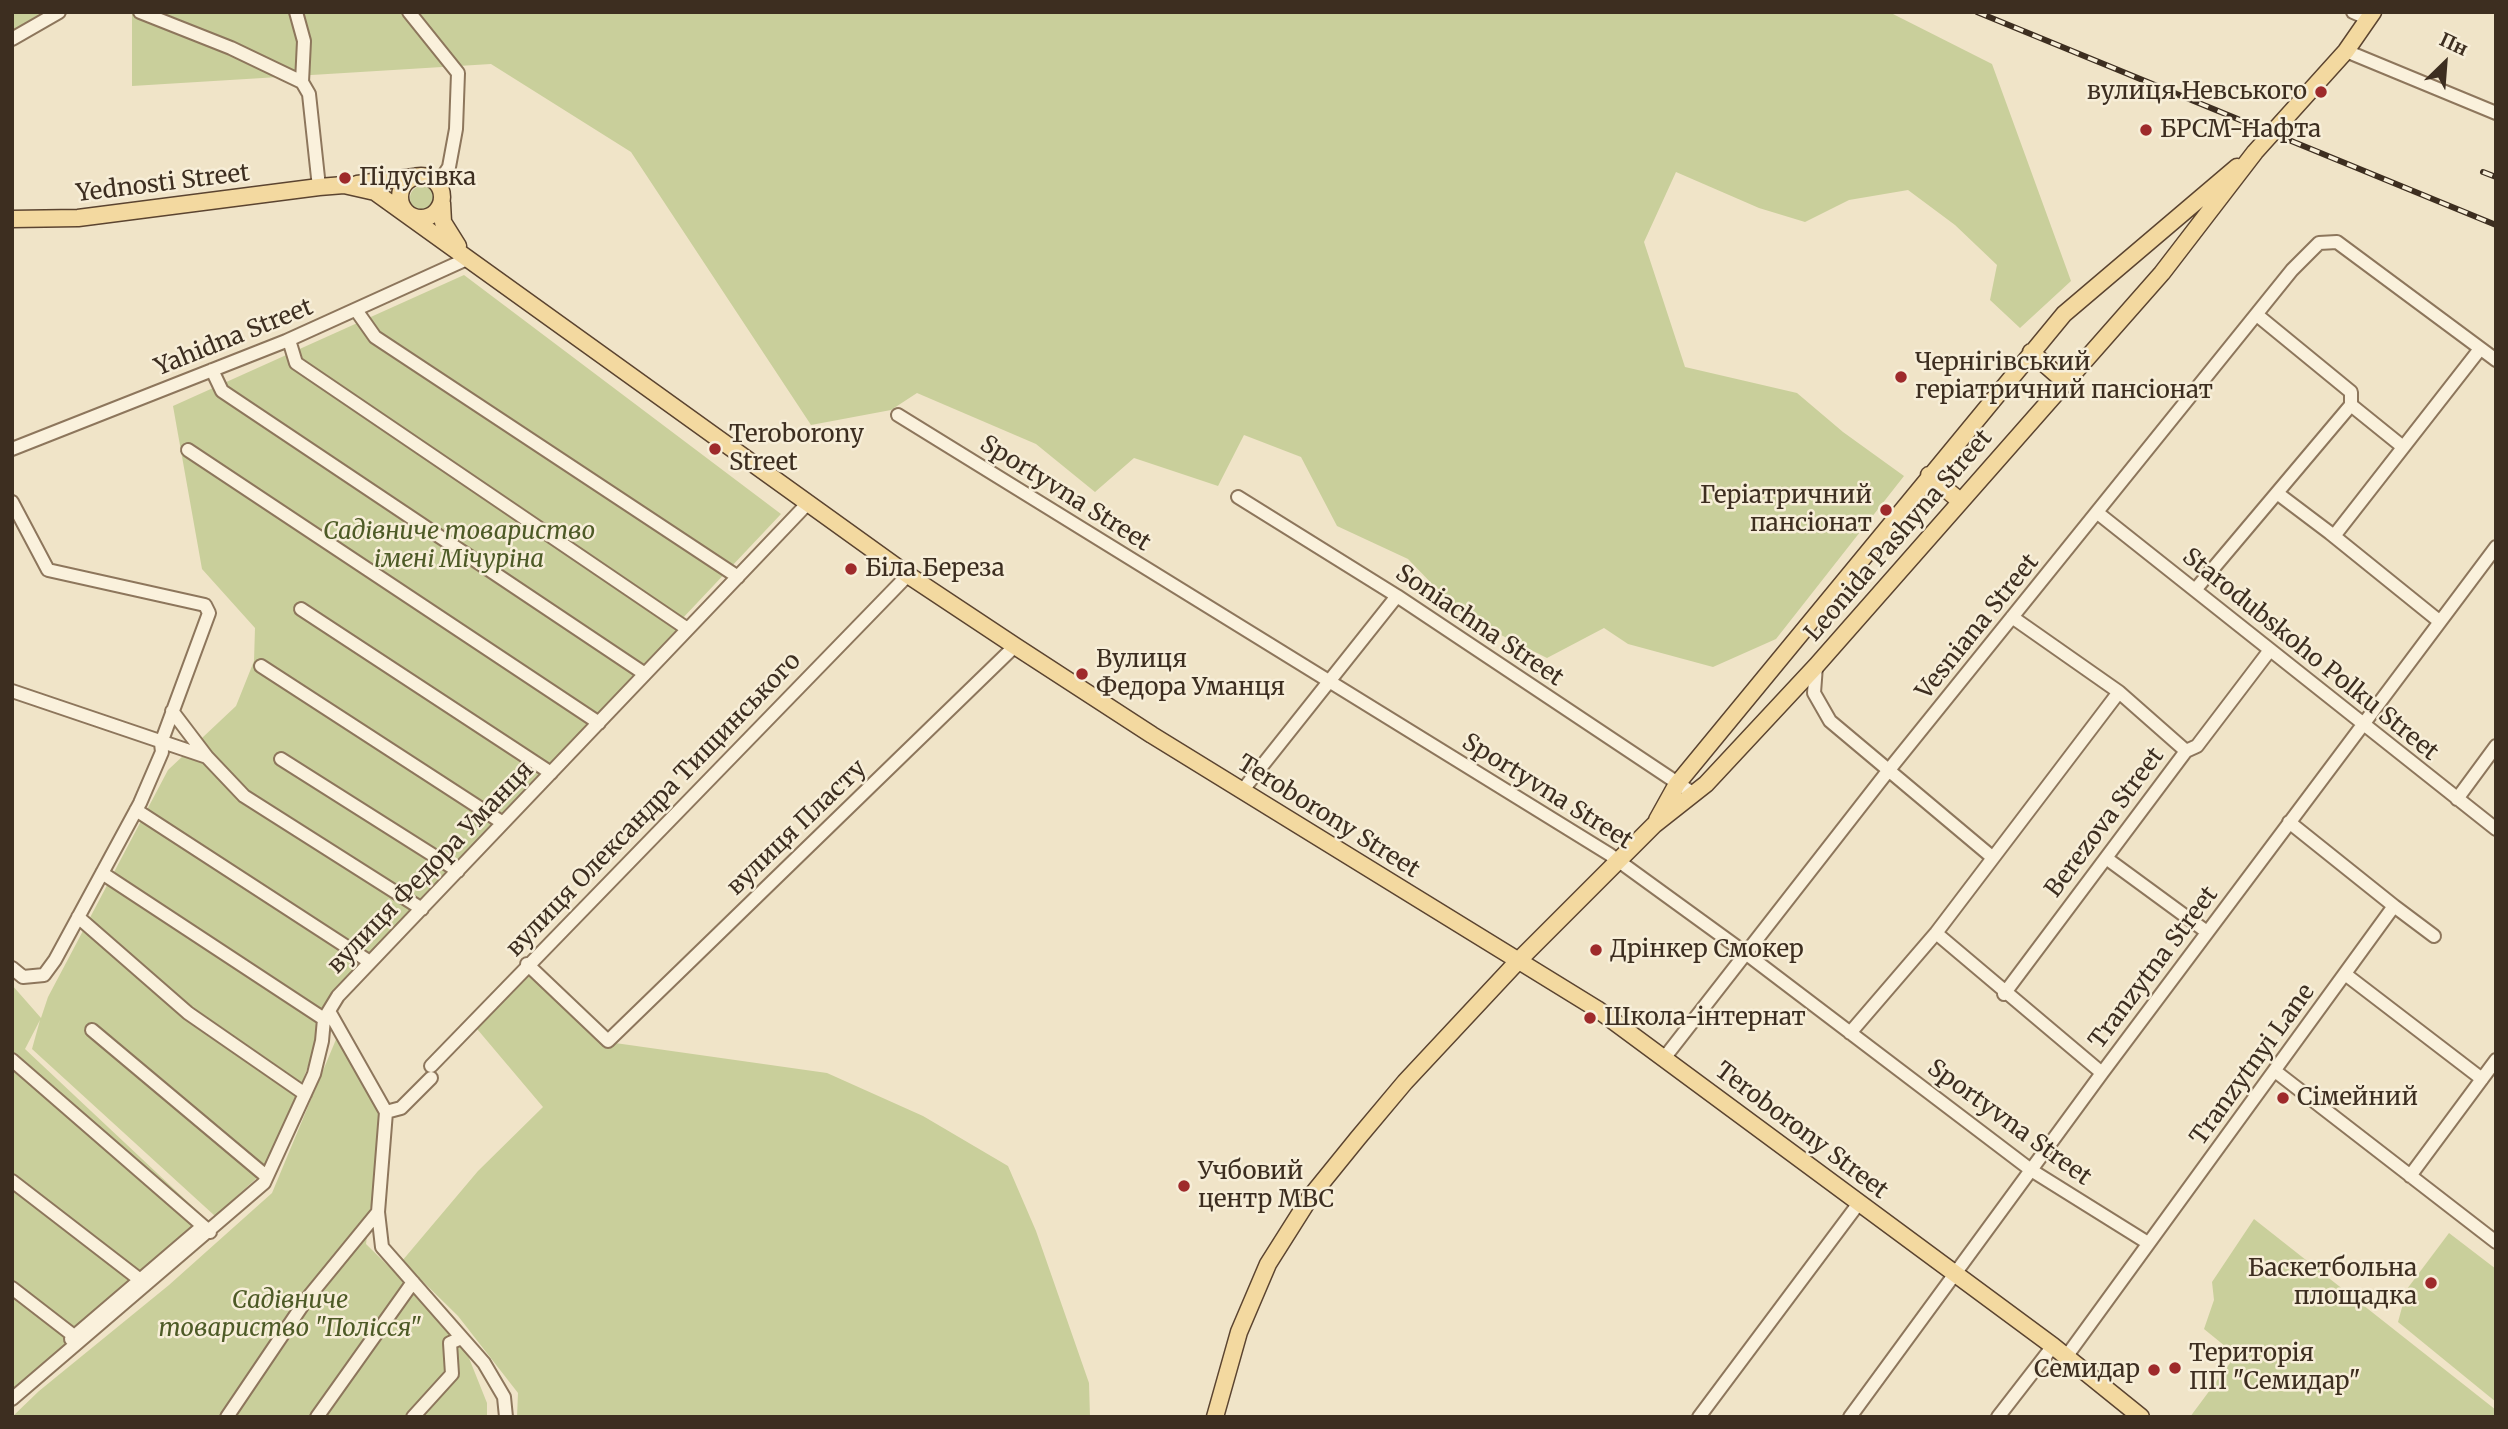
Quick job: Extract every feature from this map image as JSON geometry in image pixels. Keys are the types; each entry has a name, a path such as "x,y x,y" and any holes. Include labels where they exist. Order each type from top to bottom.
{"main road":[{"path":"2255,152 2346,51 2371,16"},
{"name":"Leonida Pashyna Street","path":"1654,825 1677,783 2064,314 2101,279 2255,152"},
{"name":"Leonida Pashyna Street","path":"1654,825 1694,794 1816,666 2064,381 2162,273 2255,152"},
{"path":"414,177 406,182 400,196 407,213 416,218 427,218 436,212 442,203"},
{"path":"344,185 429,177 438,184 442,194 446,229 475,263"},
{"name":"Yednosti Street","path":"12,219 78,218 344,185 375,192 475,263"},
{"name":"Teroborony Street","path":"475,263 908,575 1242,791 1597,1009 2053,1346 2136,1415"},
{"path":"2031,352 2064,381"},
{"path":"1929,475 1961,501"},
{"path":"1215,1417 1239,1332 1264,1275 1311,1196 1405,1082 1519,960 1620,862 1654,825"}],"street":[{"path":"12,39 59,12"},
{"path":"139,12 231,48 302,82 309,93 320,187"},
{"path":"296,12 304,41 302,82"},
{"path":"409,12 458,73 449,167 438,184"},
{"path":"2353,12 2371,16"},
{"path":"2346,51 2496,113"},
{"name":"Vesniana Street","path":"1665,1057 1744,952 1888,771 2099,514 2257,315 2319,243 2337,242 2480,349"},
{"name":"Yahidna Street","path":"12,449 289,340 475,263"},
{"path":"356,310 375,337 738,577"},
{"path":"2195,590 2351,405 2351,392 2257,315"},
{"path":"289,340 296,363 687,628"},
{"path":"2330,533 2334,536 2480,349 2496,360"},
{"path":"212,370 222,391 645,674"},
{"path":"2351,405 2403,447"},
{"name":"Sportyvna Street","path":"898,415 1620,862 1744,952 2031,1170 2148,1243"},
{"path":"188,450 599,723"},
{"path":"2277,493 2439,621"},
{"name":"Soniachna Street","path":"1238,497 1397,596 1694,794"},
{"path":"12,502 48,570 205,605 209,613 160,743 162,752 136,810 78,918 44,975 23,976 12,968"},
{"name":"вулиця Федора Уманця","path":"12,1398 206,1229 264,1183 305,1094 327,1016 338,996 808,503"},
{"name":"Starodubskoho Polku Street","path":"2099,514 2496,829"},
{"name":"Tranzytna Street","path":"1850,1417 2102,1073 2496,547"},
{"name":"вулиця Олександра Тищинського","path":"386,1112 401,1108 527,964 908,575"},
{"path":"1242,791 1397,596"},
{"path":"301,609 551,773"},
{"path":"2012,617 2119,692 2186,751"},
{"name":"вулиця Пласту","path":"527,964 608,1041 1015,646"},
{"name":"Berezova Street","path":"2004,994 2186,751 2197,746 2270,650"},
{"path":"261,666 503,823"},
{"path":"1816,666 1814,693 1830,721 1992,857"},
{"path":"12,691 207,757"},
{"path":"1850,1032 1936,933 2119,692"},
{"path":"173,711 207,757 244,796 422,908"},
{"path":"2457,799 2496,746"},
{"path":"281,758 458,871"},
{"path":"136,810 370,962"},
{"path":"2289,822 2434,936"},
{"path":"2106,858 2207,932"},
{"path":"102,873 327,1016 386,1112 378,1212 383,1247 484,1363 504,1397 506,1417"},
{"name":"Tranzytnyi Lane","path":"2066,1357 2394,906"},
{"path":"78,918 188,1013 305,1094"},
{"path":"1936,933 2004,994 2102,1073"},
{"path":"2345,974 2482,1079"},
{"path":"92,1030 266,1176"},
{"path":"12,1060 206,1229 139,1279 74,1336 12,1398"},
{"path":"2410,1176 2496,1060"},
{"path":"2275,1071 2496,1242"},
{"path":"12,1181 139,1279"},
{"path":"1699,1417 1859,1203"},
{"path":"227,1417 306,1300 378,1212"},
{"path":"317,1417 413,1282"},
{"path":"12,1288 74,1336"},
{"path":"413,1417 452,1374 450,1343 461,1338"},
{"path":"1998,1417 2053,1346"}],"green space":[{"path":"12,12 43,12 12,31"},
{"path":"132,12 1889,12 1992,64 2071,281 2020,328 1990,300 1997,265 1955,225 1908,190 1849,200 1805,222 1759,208 1676,172 1644,242 1685,367 1797,393 1843,432 1904,476 1776,639 1713,667 1628,644 1604,628 1547,658 1463,616 1408,559 1337,526 1301,457 1244,435 1218,486 1134,458 1095,492 1036,444 917,393 891,410 811,425 631,152 491,64 132,86"},
{"path":"422,186 431,189 434,198 431,207 422,210 413,207 410,198 413,189"},
{"name":"Садівниче товариство імені Мічуріна","path":"464,275 781,514 681,620 681,632 603,714 533,780 480,844 336,990 294,1104 260,1175 215,1216 32,1049 40,1020 25,1049 208,1221 12,1397 12,985 41,1018 48,997 168,770 236,706 254,661 255,628 202,569 173,406"},
{"path":"528,966 608,1042 827,1073 923,1116 1008,1166 1036,1231 1089,1383 1090,1417 517,1417 518,1393 458,1316 402,1261 478,1171 543,1107 472,1023"},
{"name":"Садівниче товариство \"Полісся\"","path":"337,1037 383,1112 366,1244 461,1338 487,1403 487,1417 12,1417 39,1391 169,1285 272,1193"},
{"path":"2254,1219 2496,1410 2496,1417 2190,1417 2236,1355 2204,1329 2214,1300 2212,1282"},
{"path":"2449,1233 2496,1269 2496,1402 2398,1322 2407,1289"}],"railway":[{"path":"1977,12 2496,225"},
{"path":"2483,172 2496,177"}],"place":[{"name":"вулиця Невського","path":"2321,92"},
{"name":"БРСМ-Нафта","path":"2146,130"},
{"name":"Підусівка","path":"345,178"},
{"name":"Чернігівський геріатричний пансіонат","path":"1901,377"},
{"name":"Teroborony Street","path":"715,449"},
{"name":"Геріатричний пансіонат","path":"1886,510"},
{"name":"Біла Береза","path":"851,569"},
{"name":"Вулиця Федора Уманця","path":"1082,674"},
{"name":"Дрінкер Смокер","path":"1596,950"},
{"name":"Школа-інтернат","path":"1590,1018"},
{"name":"Сімейний","path":"2283,1098"},
{"name":"Учбовий центр МВС","path":"1184,1186"},
{"name":"Баскетбольна площадка","path":"2431,1283"},
{"name":"Територія ПП \"Семидар\"","path":"2175,1368"},
{"name":"Семидар","path":"2154,1370"}]}
